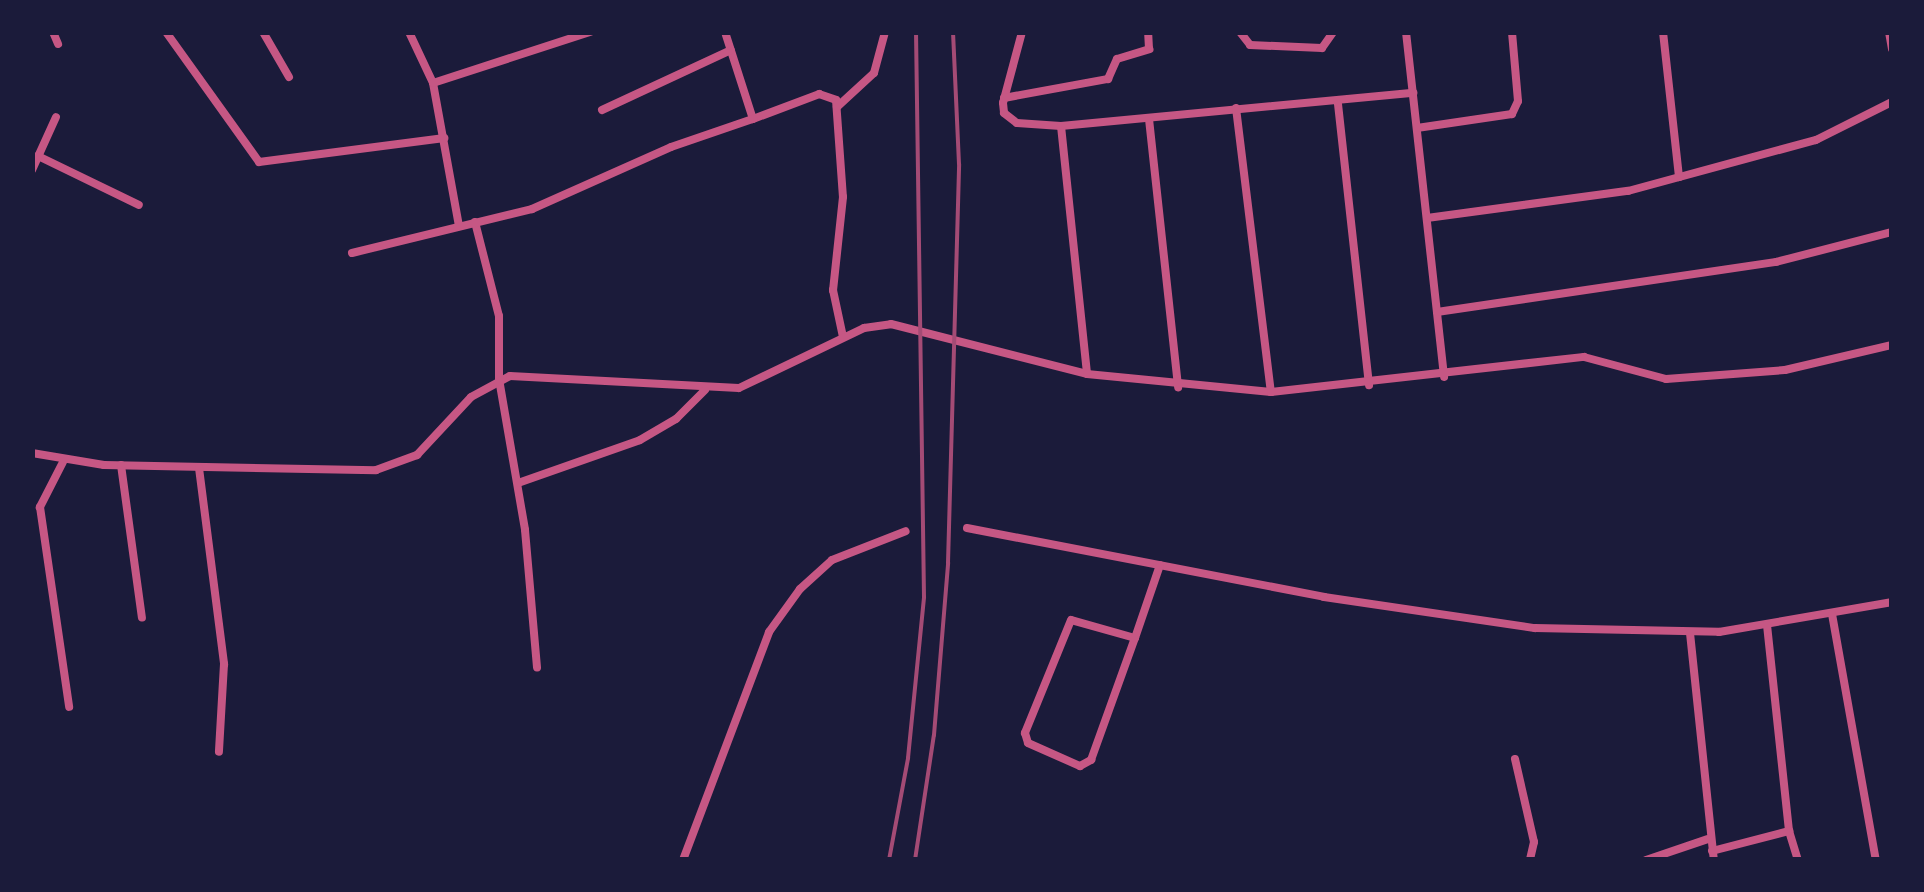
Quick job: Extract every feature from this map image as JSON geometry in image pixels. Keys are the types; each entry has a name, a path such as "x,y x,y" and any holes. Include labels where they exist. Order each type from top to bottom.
{"street":[{"path":"53,32 58,44"},
{"path":"166,32 259,162 279,165 444,138"},
{"path":"262,32 290,77"},
{"path":"409,32 433,83 459,226"},
{"path":"433,83 590,32"},
{"path":"725,32 753,119"},
{"path":"836,107 874,73 885,32"},
{"path":"1022,32 1004,98 1008,119 1060,126 1236,108 1338,104 1414,92"},
{"path":"1004,98 1108,79 1117,59 1148,49 1148,32"},
{"path":"1240,32 1250,46 1322,48 1333,32"},
{"path":"1406,32 1444,377"},
{"path":"1417,128 1512,114 1518,101 1512,32"},
{"path":"1663,32 1679,177"},
{"path":"1889,32 1892,50"},
{"path":"602,110 731,50"},
{"path":"352,253 571,195 670,147 826,93 836,107 844,198 833,290 843,336"},
{"path":"1426,218 1572,200 1679,177 1816,140 1892,102"},
{"path":"1338,104 1369,385"},
{"path":"1236,108 1271,392"},
{"path":"32,170 56,117"},
{"path":"1150,119 1178,387"},
{"path":"1060,126 1088,374"},
{"path":"38,156 139,206"},
{"path":"474,222 499,316 499,379 518,483 537,668"},
{"path":"1436,312 1776,262 1892,232"},
{"path":"32,453 63,462 344,472 399,463 499,379 524,374 704,390 763,380 843,336 891,324 924,329 1088,374 1178,387 1271,392 1444,377 1584,356 1666,379 1784,370 1892,345"},
{"path":"518,483 650,434 704,390"},
{"path":"63,462 43,494 40,520 69,707"},
{"path":"121,465 142,618"},
{"path":"199,468 224,664 219,752"},
{"path":"967,528 1535,628 1690,634 1768,626 1892,602"},
{"path":"683,860 769,632 822,568 858,546 906,531"},
{"path":"1136,638 1070,620 1025,733 1028,743 1080,766 1091,760 1136,638 1160,565"},
{"path":"1832,614 1876,860"},
{"path":"1768,626 1788,831 1798,860"},
{"path":"1690,634 1708,839 1713,855 1788,831"},
{"path":"1515,758 1534,842 1530,860"},
{"path":"1646,860 1708,839"}],"railway":[{"path":"889,860 908,758 924,597 916,32"},
{"path":"915,860 934,735 948,563 959,164 953,32"}]}
